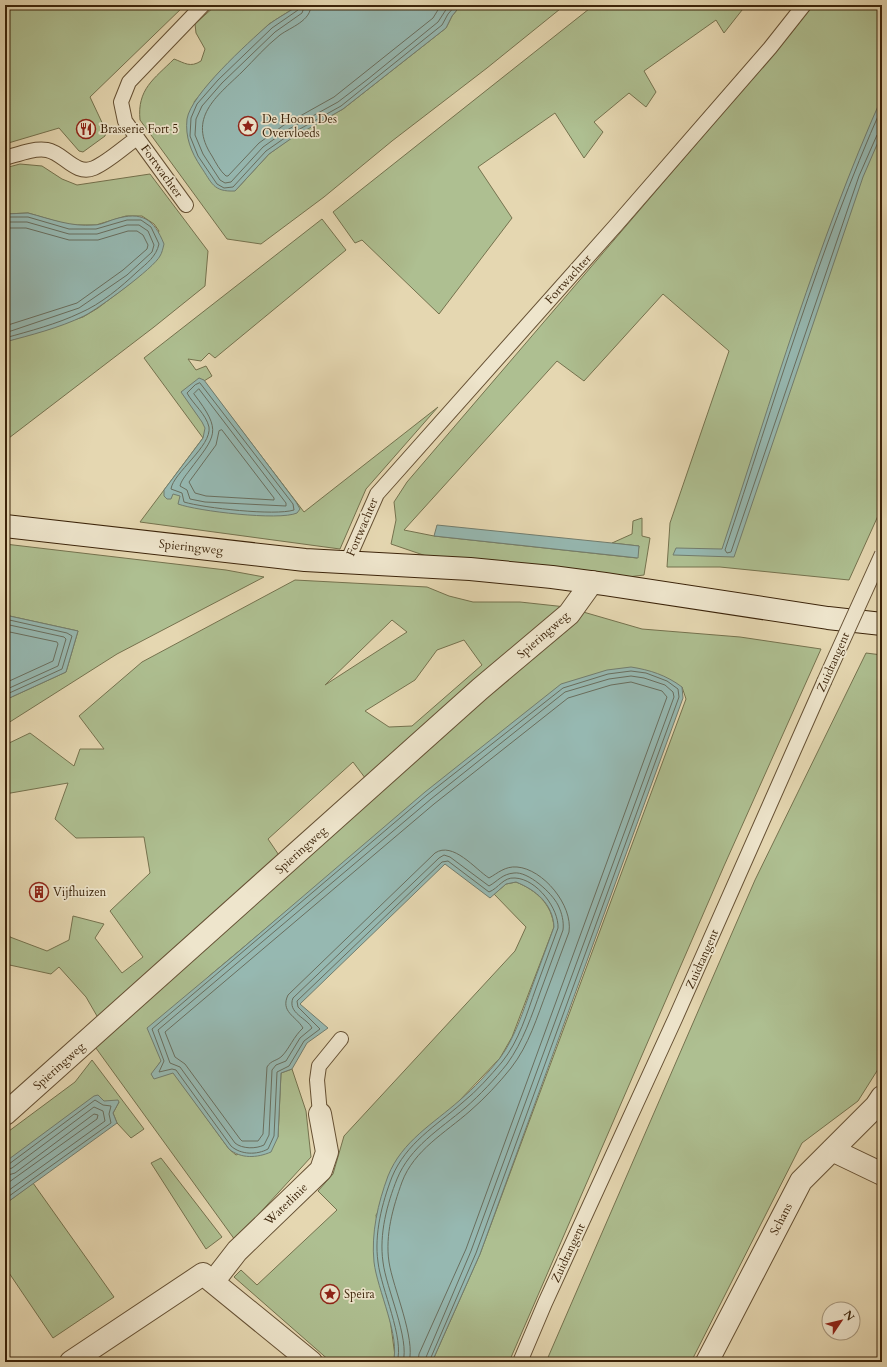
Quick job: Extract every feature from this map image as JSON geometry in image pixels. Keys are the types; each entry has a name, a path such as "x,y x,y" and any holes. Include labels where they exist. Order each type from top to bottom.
{"street":[{"name":"Spieringweg","path":"5,526 305,560 470,569 592,582 828,618 882,624"},
{"name":"Spieringweg","path":"5,1114 480,689 569,614 592,582"},
{"name":"Schans","path":"707,1362 801,1181 876,1106 882,1097"},
{"name":"Waterlinie","path":"213,1282 238,1251 321,1170 327,1152 320,1114"},
{"path":"832,1150 882,1174"},
{"path":"71,1362 203,1274 311,1362"}],"lane":[{"name":"Fortwachter","path":"186,205 125,121 121,102 126,88 148,61 203,5"},
{"name":"Fortwachter","path":"347,562 377,494 617,224 770,48 804,5"},
{"path":"5,158 35,150 48,150 78,168 94,168 137,138"},
{"name":"Zuidtangent","path":"520,1362 545,1303 678,1012 882,554"},
{"path":"320,1114 317,1080 319,1066 328,1053 341,1039"}],"green space":[{"path":"5,5 185,5 90,97 106,131 105,136 83,152 79,151 59,128 5,144"},
{"path":"216,5 299,5 269,24 215,77 194,102 235,191 269,154 291,138 343,109 446,28 452,16 461,5 565,5 487,68 392,141 324,197 261,244 227,239 140,120 141,100 144,92 148,85 174,59 191,64 201,61 205,49 196,33 195,24"},
{"path":"594,5 746,5 724,33 716,20 644,71 656,92 646,107 629,93 594,122 603,132 584,158 555,113 478,167 512,218 439,314 362,240 355,243 333,212"},
{"path":"813,5 882,5 882,507 849,580 720,567 667,567 670,523 729,351 663,294 584,381 557,361 404,530 434,536 637,558 639,546 612,543 632,534 633,521 642,518 642,536 650,538 644,575 628,577 441,561 391,544 396,520 394,502 407,482 792,32"},
{"path":"20,164 42,166 62,179 77,185 150,174 208,251 205,286 5,441 5,342 83,317 98,308 132,282 159,231 154,224 142,216 126,216 96,225 69,225 28,213 5,214 5,168"},
{"path":"322,219 346,250 215,358 209,353 201,361 188,359 196,370 206,366 212,376 204,381 304,512 438,407 366,489 340,549 140,522 203,438 144,358"},
{"path":"5,544 226,570 264,577 117,654 5,725 5,700 66,672 78,631 5,615"},
{"path":"295,580 427,587 449,596 473,602 520,602 566,607 642,629 740,637 821,649 724,866 509,1362 432,1362 480,1254 686,699 682,687 289,909 208,977 161,1061 152,1074 154,1078 173,1072 229,1149 236,1155 278,1137 281,1073 292,1069 306,1111 311,1157 235,1240 93,1044 108,1035 86,997 59,967 51,974 5,964 5,923 10,937 47,951 69,940 73,916 104,924 95,938 122,973 143,957 110,911 150,873 144,837 76,838 55,819 68,783 5,794 5,745 30,733 74,766 80,749 104,749 79,716 142,662","holes":["392,620 407,632 325,685","464,640 482,665 412,726 389,727 365,711 415,680 437,650","353,762 375,791 289,870 268,839"]},
{"path":"866,653 882,655 882,1063 858,1101 802,1143 691,1362 546,1362 755,880"},
{"path":"516,882 530,889 542,899 550,911 554,927 512,1037 500,1058 460,1100 376,1215 395,1356 393,1362 331,1362 234,1277 241,1270 257,1285 337,1210 318,1191 333,1174 344,1136 515,951 526,927 494,894 506,884"},
{"path":"92,1060 144,1129 131,1138 117,1123 113,1113 119,1102 5,1162 5,1127 7,1126 9,1131 75,1082"},
{"path":"161,1158 222,1237 206,1249 151,1163"},
{"path":"33,1183 114,1297 53,1338 5,1267 5,1204"}],"water":[{"path":"299,5 461,5 452,16 446,28 343,109 292,138 269,154 235,191 217,188 211,182 194,156 188,138 187,119 191,109 209,83 247,44 268,25"},
{"path":"882,97 882,133 863,177 734,557 673,555 676,548 722,549 777,378 816,264"},
{"path":"28,213 77,225 99,224 124,217 140,217 146,219 156,228 164,244 162,252 156,262 148,269 125,288 91,312 55,328 5,342 5,214"},
{"path":"199,378 204,380 296,502 300,509 297,513 287,515 256,516 219,512 178,504 180,496 173,494 171,499 167,499 164,496 164,490 203,438 205,428 181,392"},
{"path":"437,525 639,546 638,558 434,536"},
{"path":"5,615 78,631 66,672 5,700"},
{"path":"631,667 658,674 670,679 682,687 683,698 480,1254 432,1362 393,1362 395,1352 394,1340 388,1313 376,1273 373,1251 374,1229 384,1186 401,1153 419,1134 450,1109 481,1080 500,1058 510,1042 554,927 553,919 547,905 537,894 516,882 506,884 490,898 445,864 300,1004 328,1028 307,1043 292,1069 281,1073 278,1137 271,1152 266,1154 244,1156 239,1155 229,1149 173,1073 154,1079 151,1074 161,1061 147,1028 425,792 561,684 607,670"},
{"path":"98,1095 104,1101 118,1100 119,1102 113,1113 117,1123 5,1204 5,1162 94,1096"}],"place":[{"name":"De Hoorn Des Overvloeds","path":"248,126"},
{"name":"Brasserie Fort 5","path":"86,129"},
{"name":"Vijfhuizen","path":"39,892"},
{"name":"Speira","path":"330,1294"}]}
